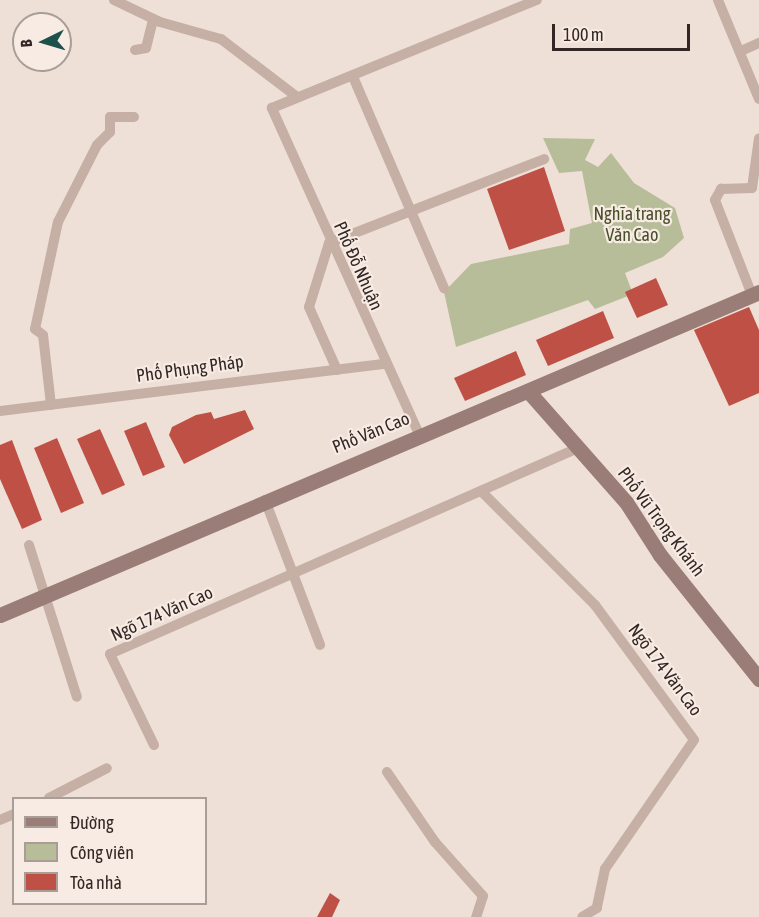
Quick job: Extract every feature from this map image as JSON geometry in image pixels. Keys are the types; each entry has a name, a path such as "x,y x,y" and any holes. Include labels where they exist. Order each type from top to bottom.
{"street":[{"path":"114,0 153,19 221,39 297,97 354,79 537,0"},
{"path":"718,0 759,99"},
{"path":"135,50 146,48 153,19"},
{"path":"741,51 759,43"},
{"path":"354,79 409,212 444,288"},
{"name":"Phố Đỗ Nhuận","path":"297,97 272,108 329,243 419,434"},
{"path":"51,405 44,334 35,329 58,222 97,145 110,132 110,117 134,117"},
{"path":"755,293 715,200 721,189 752,188 759,138"},
{"path":"337,370 309,307 329,243 544,159"},
{"name":"Phố Văn Cao","path":"0,615 419,434 528,391 755,293"},
{"name":"Phố Phụng Pháp","path":"0,411 385,364"},
{"name":"Phố Vũ Trọng Khánh","path":"528,391 578,448 759,679"},
{"name":"Ngõ 174 Văn Cao","path":"154,745 110,654 483,493 578,448"},
{"name":"Ngõ 174 Văn Cao","path":"483,493 595,605 693,740 604,869 597,908 582,917"},
{"path":"265,500 320,645"},
{"path":"29,545 47,595 77,697"},
{"path":"51,797 107,768"},
{"path":"387,772 435,842 483,896 476,917"}],"green space":[{"name":"Nghĩa trang Văn Cao","path":"543,138 595,139 585,160 598,167 611,153 634,183 675,208 684,238 663,257 625,273 633,294 595,309 588,300 456,347 444,292 471,264 569,244 570,229 592,223 582,171 559,173"}],"building":[{"path":"544,167 565,231 509,250 487,189"},
{"path":"656,278 668,305 637,318 625,292"},
{"path":"749,307 759,330 759,393 729,406 694,330"},
{"path":"603,311 614,338 548,366 536,340"},
{"path":"516,351 526,375 465,401 454,378"},
{"path":"245,410 254,429 184,464 169,435 172,427 196,415 211,412 214,419"},
{"path":"146,422 165,467 143,476 124,431"},
{"path":"100,429 125,485 102,495 77,439"},
{"path":"57,438 84,503 61,513 34,448"},
{"path":"12,440 42,520 22,529 0,479 0,445"},
{"path":"330,893 340,900 332,917 317,917"}]}
